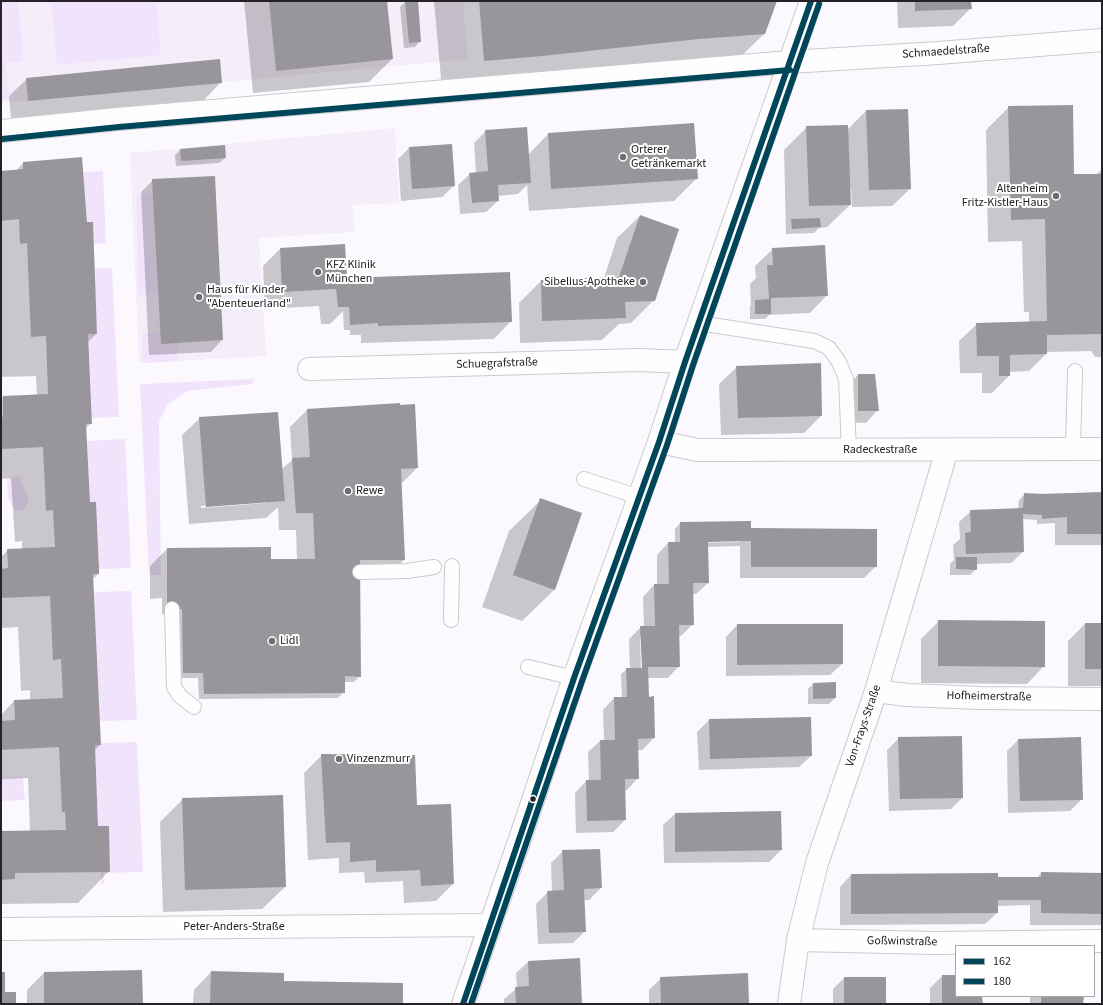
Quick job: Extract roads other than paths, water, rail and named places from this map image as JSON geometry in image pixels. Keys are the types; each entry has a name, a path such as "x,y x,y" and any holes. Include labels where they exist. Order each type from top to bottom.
{"street":[{"path":"463,1004 574,678 659,442 685,362 811,1"},
{"name":"Schmaedelstraße","path":"1,131 134,118 789,62 938,53 1102,40"},
{"name":"Schuegrafstraße","path":"309,369 639,360 685,362"},
{"name":"Radeckestraße","path":"659,442 698,450 1102,449"},
{"name":"Von-Frays-Straße","path":"789,1004 798,940 817,864 876,691 947,450"},
{"name":"Hofheimerstraße","path":"876,691 907,695 980,698 1102,699"},
{"name":"Peter-Anders-Straße","path":"1,929 490,925"},
{"name":"Goßwinstraße","path":"798,940 935,943 1102,941"}],"lane":[{"path":"699,323 814,341 829,348 839,362 846,379 849,450"},
{"path":"1073,449 1075,371"},
{"path":"584,479 639,497"},
{"path":"451,620 452,566"},
{"path":"360,572 407,571 434,567"},
{"path":"172,609 174,687 180,696 194,708"},
{"path":"528,667 574,678"}],"place":[{"name":"Orterer Getränkemarkt","path":"623,157"},
{"name":"Altenheim Fritz-Kistler-Haus","path":"1056,196"},
{"name":"KFZ Klinik München","path":"318,272"},
{"name":"Sibelius-Apotheke","path":"643,282"},
{"name":"Haus für Kinder \"Abenteuerland\"","path":"199,297"},
{"name":"Rewe","path":"348,491"},
{"name":"Lidl","path":"272,641"},
{"name":"Vinzenzmurr","path":"339,759"}]}
